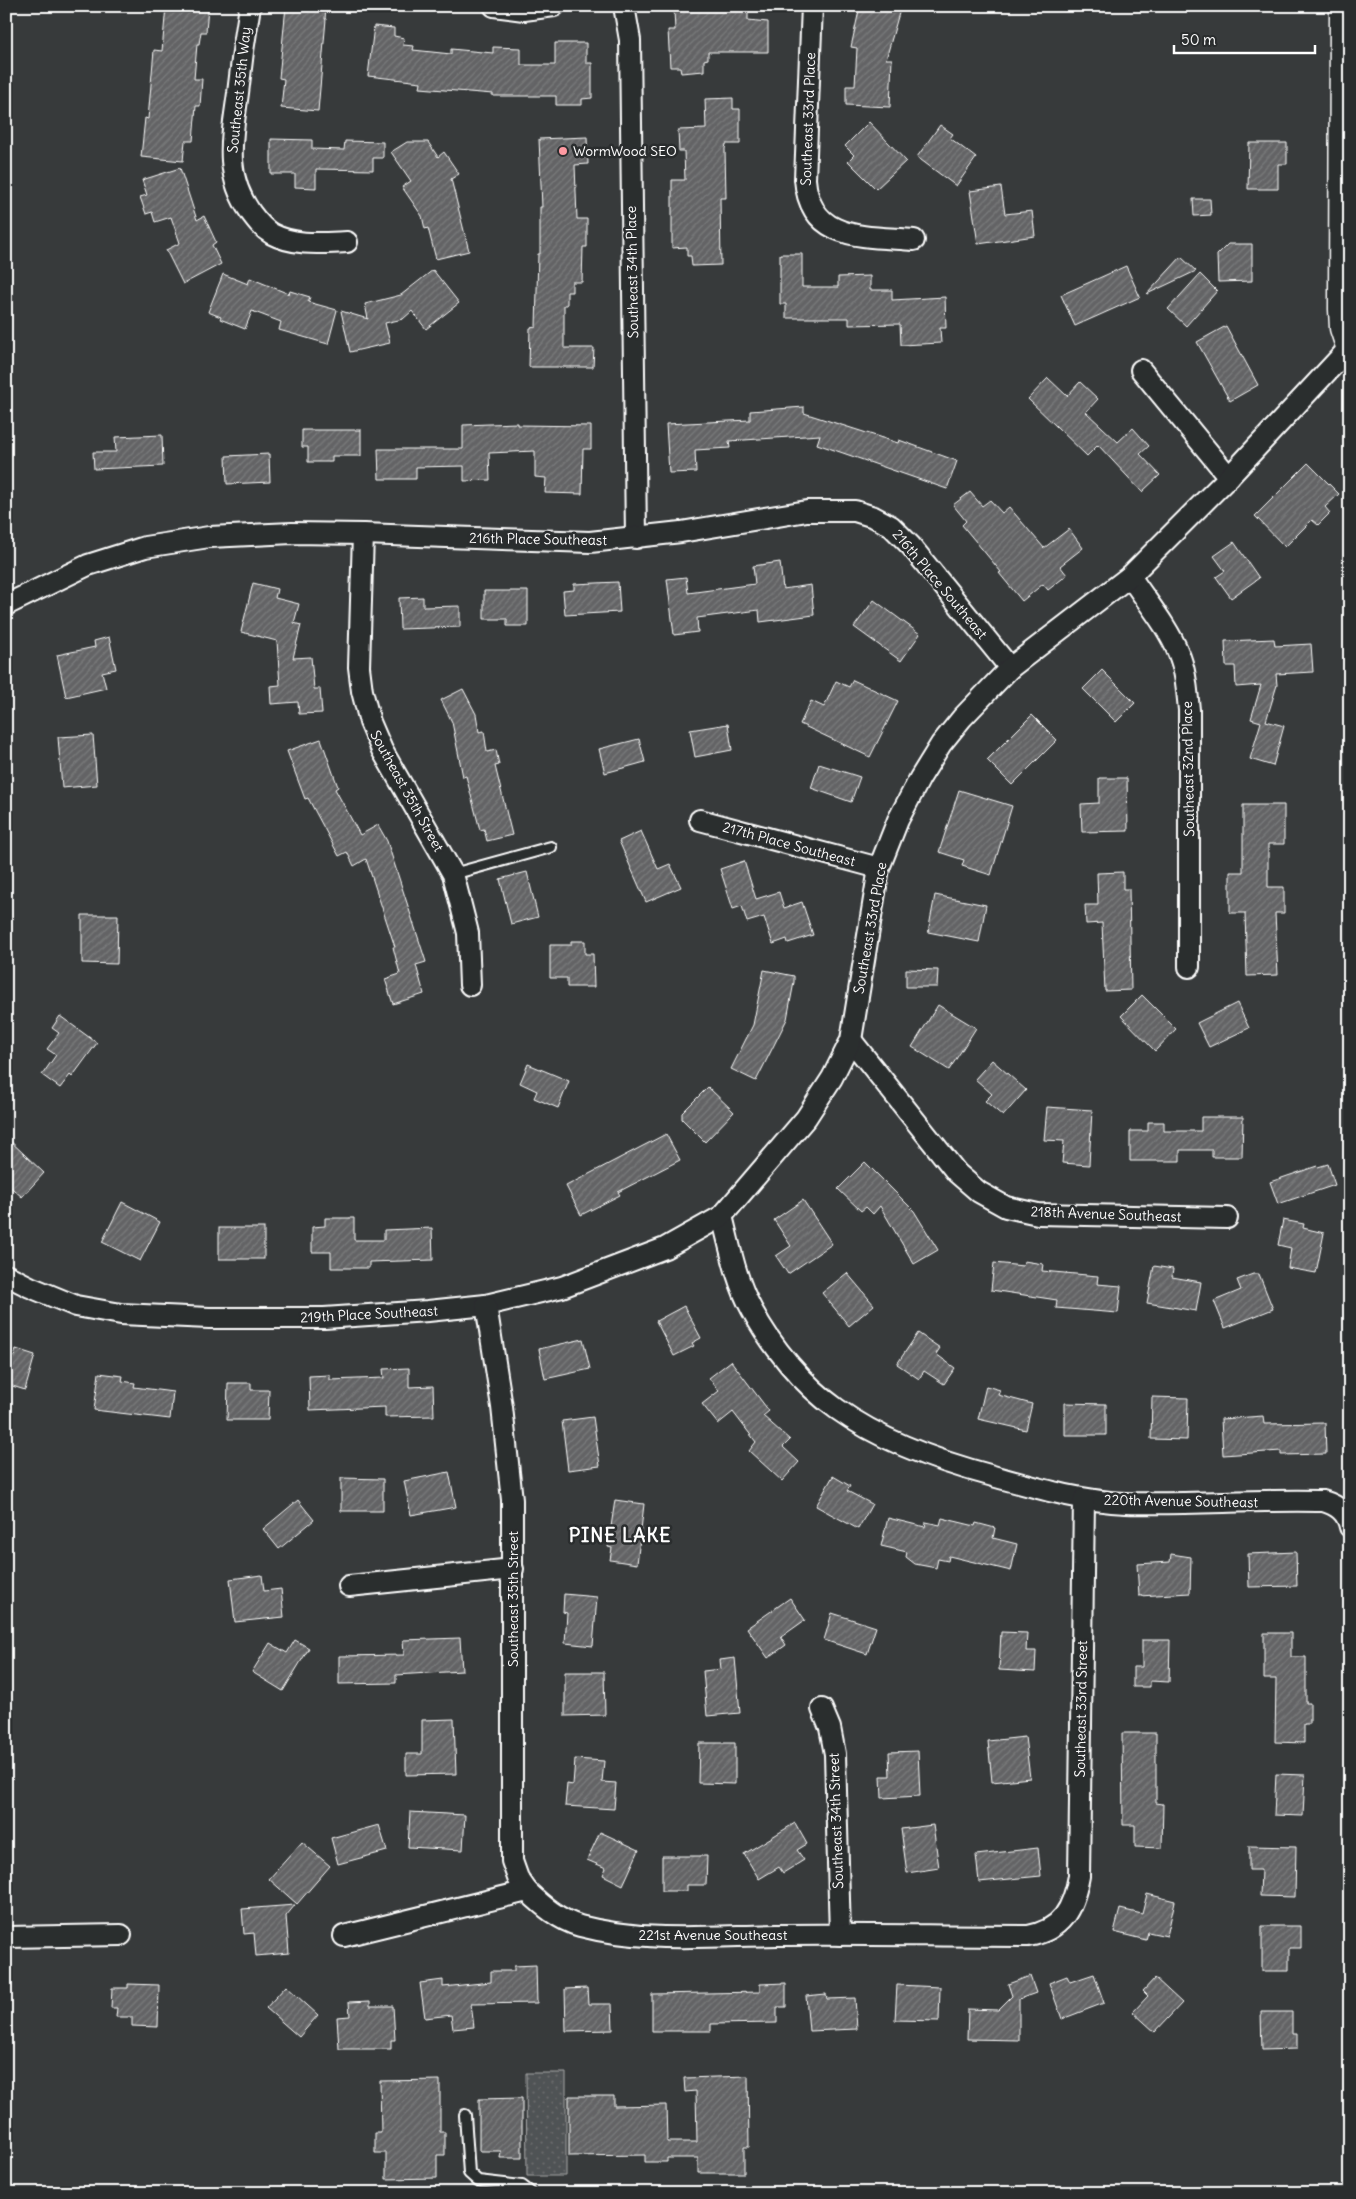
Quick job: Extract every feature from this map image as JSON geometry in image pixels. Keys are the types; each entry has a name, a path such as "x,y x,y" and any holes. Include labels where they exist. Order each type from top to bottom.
{"street":[{"name":"Southeast 35th Way","path":"250,6 230,152 234,179 241,200 258,222 272,234 288,240 317,243 347,242"},
{"path":"494,6 524,10 554,6"},
{"name":"Southeast 34th Place","path":"624,6 630,40 636,538"},
{"name":"Southeast 33rd Place","path":"812,6 805,179 806,194 811,207 820,219 832,228 846,234 914,240"},
{"path":"1130,576 1229,477 1350,347 1344,328 1342,309 1344,6"},
{"path":"1142,370 1229,477"},
{"name":"216th Place Southeast","path":"6,605 88,565 144,547 209,537 292,533 590,542 681,532 807,511 854,510 874,517 891,526 911,546 1010,668"},
{"name":"Southeast 35th Street","path":"363,534 359,667 362,691 370,722 382,750 453,874 468,933 470,985"},
{"name":"Southeast 33rd Place","path":"722,1216 806,1118 832,1078 851,1040 879,868 898,820 920,778 962,718 1010,668 1130,576"},
{"name":"Southeast 32nd Place","path":"1130,576 1172,640 1179,654 1186,686 1189,710 1189,967"},
{"name":"217th Place Southeast","path":"700,820 879,868"},
{"name":"218th Avenue Southeast","path":"851,1040 957,1173 979,1192 1006,1207 1038,1214 1227,1218"},
{"name":"219th Place Southeast","path":"6,1275 76,1306 120,1314 209,1318 324,1318 486,1305 562,1287 618,1267 665,1248 722,1216"},
{"name":"220th Avenue Southeast","path":"722,1216 736,1269 751,1309 775,1345 804,1380 837,1409 883,1436 960,1468 1084,1499 1126,1503 1323,1502 1335,1504 1348,1512"},
{"name":"Southeast 35th Street","path":"486,1305 502,1407 511,1491 513,1569 512,1861 518,1878 527,1891"},
{"name":"Southeast 33rd Street","path":"1063,1917 1072,1904 1079,1876 1084,1499"},
{"path":"349,1586 513,1569"},
{"name":"Southeast 34th Street","path":"822,1710 830,1728 835,1754 840,1935"},
{"path":"344,1936 527,1891"},
{"name":"221st Avenue Southeast","path":"527,1891 561,1918 595,1929 638,1937 1028,1936 1044,1933 1056,1926 1063,1917"},
{"path":"6,1937 121,1935"}],"lane":[{"path":"453,874 551,847"},
{"path":"465,2115 468,2173 478,2181 522,2186 531,2193"}],"shaded area":[{"path":"526,2073 566,2073 566,2176 527,2176"}],"building":[{"path":"166,6 208,6 206,32 201,32 199,44 197,44 194,79 202,79 200,106 196,106 193,141 185,141 183,161 141,157 145,118 148,119 154,50 162,51"},
{"path":"286,6 326,6 318,111 281,108 284,79 279,78"},
{"path":"721,6 748,6 748,20 768,22 768,52 708,52 708,59 704,60 704,71 681,73 680,67 670,67 668,30 675,30 674,11"},
{"path":"860,6 901,6 886,59 892,59 890,107 846,105 846,86 855,86 857,48 851,47"},
{"path":"374,26 394,28 394,36 404,38 403,45 414,46 413,50 451,54 451,49 493,53 493,47 521,48 521,65 555,65 555,43 586,43 586,63 592,63 592,98 582,99 582,105 556,105 556,96 493,96 493,94 420,88 421,82 368,76"},
{"path":"733,98 733,109 740,109 740,144 726,144 725,149 726,198 720,198 721,265 692,266 691,256 687,256 687,247 672,248 672,180 685,180 684,151 679,151 678,130 706,129 705,99"},
{"path":"869,122 906,161 876,189 848,161 854,155 845,146"},
{"path":"940,125 953,134 950,138 976,158 956,186 917,157"},
{"path":"587,137 588,164 575,165 577,219 587,219 587,247 583,247 582,282 572,282 572,292 567,292 567,305 564,305 564,348 594,348 593,367 529,367 530,328 536,327 538,254 540,254 540,207 542,207 539,139"},
{"path":"271,139 312,140 312,149 344,150 345,141 383,142 383,158 373,158 373,170 316,169 316,188 295,187 295,174 271,174"},
{"path":"407,142 428,142 438,157 444,152 459,174 451,179 469,251 436,259 428,228 425,229 422,216 402,187 411,181 391,152"},
{"path":"1249,143 1287,143 1287,164 1278,164 1278,189 1248,189"},
{"path":"180,168 197,220 204,216 216,242 212,245 221,264 183,284 166,250 180,243 171,217 155,222 152,212 146,214 140,197 147,195 142,180"},
{"path":"1001,187 1005,214 1032,211 1035,236 978,244 970,191"},
{"path":"1193,199 1210,199 1211,215 1194,216"},
{"path":"1228,244 1252,244 1252,281 1218,282 1217,255"},
{"path":"780,254 802,254 802,287 838,287 838,277 870,276 870,290 892,290 892,300 945,297 946,328 940,328 941,343 901,345 900,324 849,325 849,318 786,318 786,304 780,304"},
{"path":"1181,257 1196,271 1147,294"},
{"path":"1126,266 1140,297 1075,326 1061,295"},
{"path":"433,270 459,303 426,329 412,311 403,319 385,323 390,343 350,352 341,311 368,319 365,304 401,295"},
{"path":"223,274 248,284 250,278 289,294 290,291 310,297 308,302 337,310 328,344 279,330 281,322 252,311 245,329 208,312"},
{"path":"1200,274 1217,291 1186,326 1168,309"},
{"path":"1226,326 1258,385 1230,401 1197,342"},
{"path":"1048,378 1067,396 1080,382 1098,399 1086,412 1118,442 1133,428 1149,446 1140,454 1160,475 1142,492 1098,445 1087,456 1028,399"},
{"path":"804,407 804,413 898,443 899,440 957,461 947,489 817,444 820,435 729,441 730,448 695,450 696,472 669,473 666,424 750,420 750,411"},
{"path":"517,423 517,425 591,426 591,449 583,449 582,494 545,493 546,478 535,477 535,451 489,453 490,480 464,481 464,466 416,467 416,479 379,479 378,449 463,449 463,425"},
{"path":"302,430 361,430 361,456 332,456 332,462 308,462 308,447 302,447"},
{"path":"162,435 163,466 94,469 93,452 116,452 115,437"},
{"path":"269,454 270,482 227,484 226,456"},
{"path":"1308,463 1339,494 1325,507 1330,513 1318,525 1312,520 1285,547 1255,516"},
{"path":"970,492 982,506 990,500 1002,513 1009,507 1044,548 1069,529 1083,548 1060,566 1067,575 1048,590 1043,584 1022,601 962,525 966,521 953,505"},
{"path":"1234,542 1259,578 1231,598 1216,577 1225,571 1214,556"},
{"path":"780,562 783,589 811,585 814,615 760,622 759,610 697,618 698,632 674,635 667,579 686,577 688,593 755,584 753,566"},
{"path":"618,582 620,612 565,615 563,591 574,590 574,584"},
{"path":"253,583 277,589 275,598 299,604 294,623 301,625 293,658 311,657 314,689 320,689 322,713 299,714 298,702 271,704 270,686 280,685 277,641 241,632"},
{"path":"484,591 528,591 528,626 507,626 507,619 484,619"},
{"path":"423,597 423,607 460,606 460,627 400,629 399,598"},
{"path":"874,600 920,634 901,661 854,627"},
{"path":"109,637 116,669 102,672 106,688 66,697 57,655 95,647 94,641"},
{"path":"1274,639 1275,646 1311,644 1313,672 1276,674 1277,685 1266,721 1284,726 1273,766 1250,759 1261,722 1251,719 1261,685 1236,687 1235,666 1226,666 1225,641"},
{"path":"1102,670 1135,703 1116,722 1083,689"},
{"path":"853,680 898,701 870,757 800,724 811,701 824,707 836,681 849,687"},
{"path":"463,689 476,714 479,732 484,731 487,752 496,750 499,765 495,766 512,835 487,841 484,829 480,830 466,776 463,777 452,722 441,700"},
{"path":"1032,715 1057,740 1012,785 987,760"},
{"path":"728,724 732,750 695,757 690,730"},
{"path":"93,735 97,785 62,788 58,737"},
{"path":"321,739 338,787 335,789 360,835 378,825 387,841 426,962 416,965 424,994 393,1004 385,979 400,974 393,947 395,947 366,859 354,866 347,852 339,856 308,798 305,799 287,751"},
{"path":"639,739 645,762 605,773 599,749"},
{"path":"819,764 860,777 851,802 811,788"},
{"path":"1099,778 1127,778 1128,831 1082,832 1081,804 1099,803"},
{"path":"959,790 1012,806 991,875 962,866 964,860 939,852"},
{"path":"1243,805 1284,805 1284,844 1268,844 1268,887 1284,887 1284,913 1275,913 1278,975 1247,976 1245,913 1230,913 1230,872 1243,872"},
{"path":"641,831 658,869 670,864 681,887 646,902 619,841"},
{"path":"744,861 756,899 779,892 784,908 802,902 813,935 788,943 787,939 773,944 764,917 747,922 742,906 733,909 720,869"},
{"path":"527,872 538,917 511,924 500,879"},
{"path":"1123,872 1123,889 1129,889 1131,990 1105,991 1102,923 1086,924 1085,905 1098,905 1097,873"},
{"path":"935,895 986,905 979,942 928,932"},
{"path":"82,915 118,915 117,964 82,963"},
{"path":"571,941 585,941 585,954 593,954 594,987 567,987 567,978 550,978 550,945 571,945"},
{"path":"906,969 938,970 937,987 906,987"},
{"path":"764,970 794,976 794,982 787,1019 756,1081 731,1069 753,1025"},
{"path":"1142,995 1176,1029 1155,1051 1121,1016"},
{"path":"1237,1003 1249,1028 1209,1047 1197,1023"},
{"path":"938,1005 976,1028 949,1070 912,1047"},
{"path":"60,1016 97,1043 72,1077 70,1075 60,1088 42,1075 56,1055 47,1049 59,1033 52,1028"},
{"path":"992,1060 1026,1090 1003,1116 985,1101 992,1094 975,1079"},
{"path":"528,1064 569,1081 558,1108 534,1098 537,1091 520,1083"},
{"path":"708,1087 734,1112 705,1142 682,1119 682,1113"},
{"path":"1047,1107 1092,1110 1089,1165 1062,1163 1064,1141 1044,1140"},
{"path":"1201,1117 1243,1117 1242,1157 1212,1157 1212,1150 1180,1150 1180,1161 1130,1161 1130,1131 1148,1131 1148,1122 1164,1122 1164,1131 1201,1131"},
{"path":"666,1134 680,1160 618,1192 620,1195 581,1215 566,1186"},
{"path":"6,1137 44,1173 22,1197 6,1183"},
{"path":"865,1162 914,1211 938,1250 914,1264 880,1206 873,1214 866,1207 861,1211 838,1189"},
{"path":"1328,1164 1335,1185 1278,1204 1270,1182"},
{"path":"803,1200 832,1244 788,1274 776,1256 791,1246 774,1220"},
{"path":"122,1202 160,1222 140,1261 102,1242"},
{"path":"325,1218 354,1218 354,1240 384,1240 384,1230 432,1228 433,1260 369,1262 369,1268 331,1268 331,1252 312,1252 312,1227 325,1226"},
{"path":"1283,1220 1304,1224 1303,1228 1324,1233 1316,1273 1288,1268 1291,1248 1278,1245"},
{"path":"219,1228 264,1228 264,1259 219,1259"},
{"path":"1024,1261 1043,1264 1042,1271 1098,1276 1097,1284 1121,1286 1118,1313 1056,1308 1057,1300 991,1290 994,1263 1023,1266"},
{"path":"1154,1266 1173,1269 1172,1277 1201,1282 1196,1311 1147,1303"},
{"path":"847,1273 874,1305 849,1326 822,1293"},
{"path":"1253,1274 1259,1274 1273,1309 1225,1328 1214,1301 1241,1290 1237,1280"},
{"path":"684,1306 701,1338 692,1343 694,1346 674,1356 656,1321"},
{"path":"918,1333 940,1348 936,1354 955,1368 944,1384 924,1371 919,1379 897,1364"},
{"path":"583,1339 590,1369 545,1379 539,1349"},
{"path":"16,1349 35,1355 25,1390 6,1384 6,1354 14,1357"},
{"path":"731,1361 769,1411 763,1416 790,1440 783,1447 799,1462 782,1481 749,1451 756,1442 733,1412 718,1424 702,1404 719,1391 709,1378"},
{"path":"409,1368 409,1387 433,1386 434,1416 385,1417 385,1407 310,1410 309,1376 330,1375 330,1380 384,1378 383,1369"},
{"path":"99,1373 123,1376 122,1381 135,1383 134,1387 173,1392 170,1419 94,1410"},
{"path":"228,1383 251,1383 251,1390 269,1390 268,1420 227,1420"},
{"path":"986,1386 1000,1390 998,1395 1032,1404 1026,1430 978,1419"},
{"path":"1152,1397 1188,1398 1187,1440 1151,1439"},
{"path":"1065,1403 1106,1404 1106,1435 1065,1435"},
{"path":"1263,1416 1264,1424 1325,1423 1326,1454 1281,1455 1281,1451 1223,1455 1221,1419"},
{"path":"593,1417 600,1466 568,1470 562,1421"},
{"path":"449,1472 456,1507 411,1515 404,1481"},
{"path":"833,1476 850,1486 847,1491 872,1504 858,1529 816,1506"},
{"path":"341,1478 383,1479 383,1511 341,1511"},
{"path":"298,1500 314,1520 279,1549 263,1529"},
{"path":"615,1500 644,1504 637,1564 610,1560 612,1548 608,1547"},
{"path":"888,1518 925,1527 926,1522 940,1525 942,1518 975,1526 976,1523 995,1528 993,1538 1017,1544 1011,1571 949,1556 948,1561 938,1559 936,1568 915,1564 906,1557 907,1552 881,1546"},
{"path":"1296,1552 1297,1586 1249,1587 1248,1554"},
{"path":"1171,1554 1191,1557 1190,1593 1139,1596 1137,1564 1170,1562"},
{"path":"262,1575 264,1591 281,1589 284,1617 235,1622 230,1579"},
{"path":"564,1594 597,1597 593,1646 565,1643 567,1613 563,1612"},
{"path":"790,1598 805,1620 781,1637 786,1645 768,1658 747,1628"},
{"path":"832,1613 876,1627 867,1654 824,1640"},
{"path":"1001,1632 1027,1633 1026,1651 1036,1651 1035,1672 999,1670"},
{"path":"1264,1633 1291,1633 1291,1657 1306,1657 1306,1703 1310,1703 1310,1724 1304,1724 1304,1743 1275,1742 1276,1679 1264,1679"},
{"path":"460,1638 462,1671 396,1675 396,1683 339,1684 339,1656 404,1655 403,1640"},
{"path":"295,1640 309,1648 283,1691 252,1672 270,1643 287,1653"},
{"path":"1142,1640 1170,1640 1169,1682 1150,1681 1150,1687 1133,1687 1133,1667 1142,1667"},
{"path":"735,1658 740,1713 707,1716 703,1671 721,1669 720,1660"},
{"path":"565,1672 604,1672 605,1715 565,1716"},
{"path":"454,1719 456,1774 406,1775 406,1754 422,1754 422,1720"},
{"path":"1122,1733 1156,1733 1156,1803 1163,1804 1162,1848 1135,1847 1135,1825 1123,1825"},
{"path":"1025,1737 1030,1778 992,1782 988,1741"},
{"path":"699,1743 735,1743 735,1784 698,1783"},
{"path":"918,1751 920,1796 882,1798 881,1776 890,1776 889,1752"},
{"path":"575,1759 604,1761 602,1782 616,1783 614,1809 565,1806 567,1784 573,1785"},
{"path":"1276,1774 1305,1775 1303,1816 1274,1815"},
{"path":"410,1812 465,1815 463,1850 408,1847"},
{"path":"795,1823 807,1844 797,1850 804,1860 783,1873 779,1867 759,1879 744,1854"},
{"path":"379,1825 387,1851 338,1864 331,1838"},
{"path":"933,1825 939,1868 907,1873 901,1829"},
{"path":"600,1832 639,1850 623,1885 603,1875 606,1868 587,1860"},
{"path":"302,1842 330,1866 297,1904 269,1879"},
{"path":"1249,1846 1296,1847 1295,1897 1260,1896 1261,1870 1249,1870"},
{"path":"1038,1848 1041,1876 979,1882 976,1855"},
{"path":"662,1856 707,1856 706,1885 687,1885 687,1891 662,1891"},
{"path":"1147,1894 1175,1901 1167,1936 1148,1932 1146,1940 1114,1932 1120,1909 1142,1914"},
{"path":"295,1905 286,1916 289,1953 256,1956 254,1933 244,1934 242,1909"},
{"path":"1262,1926 1301,1926 1301,1948 1289,1948 1289,1971 1262,1971"},
{"path":"536,1965 537,2003 471,2004 474,2027 453,2029 451,2015 425,2018 420,1983 443,1980 443,1987 491,1982 491,1971 514,1971 514,1966"},
{"path":"1094,1974 1104,2003 1062,2019 1049,1983 1067,1976 1070,1982"},
{"path":"1030,1976 1036,1993 1019,1999 1019,2040 967,2039 968,2009 998,2010 1012,1996 1008,1984"},
{"path":"1155,1978 1182,2003 1155,2032 1133,2012 1148,1996 1143,1991"},
{"path":"786,1983 786,2007 777,2007 777,2023 711,2024 711,2031 652,2031 652,1994 760,1992 760,1984"},
{"path":"128,1984 159,1985 158,2027 132,2026 132,2017 116,2017 117,2008 111,2008 112,1988 128,1988"},
{"path":"897,1985 940,1987 939,2021 895,2020"},
{"path":"286,1986 318,2015 299,2037 266,2008"},
{"path":"587,1988 588,2004 612,2004 613,2030 566,2031 565,1989"},
{"path":"826,1994 827,1999 855,1998 857,2029 809,2031 806,1996"},
{"path":"370,2001 370,2006 393,2006 395,2040 391,2040 391,2049 339,2049 337,2017 350,2016 349,2002"},
{"path":"1261,2012 1292,2012 1292,2034 1297,2034 1297,2049 1262,2050"},
{"path":"748,2076 749,2147 744,2147 744,2173 698,2173 698,2158 667,2158 667,2162 645,2162 645,2155 569,2156 569,2096 614,2096 614,2106 666,2105 667,2142 697,2142 696,2091 685,2092 684,2078"},
{"path":"440,2080 440,2132 445,2132 445,2155 437,2155 437,2178 386,2179 386,2153 375,2153 375,2133 381,2133 380,2081"},
{"path":"522,2098 522,2158 500,2158 501,2151 479,2151 479,2099"}],"place":[{"name":"WormWood SEO","path":"563,151"}],"district":[{"name":"PINE LAKE","path":"620,1535"}]}
